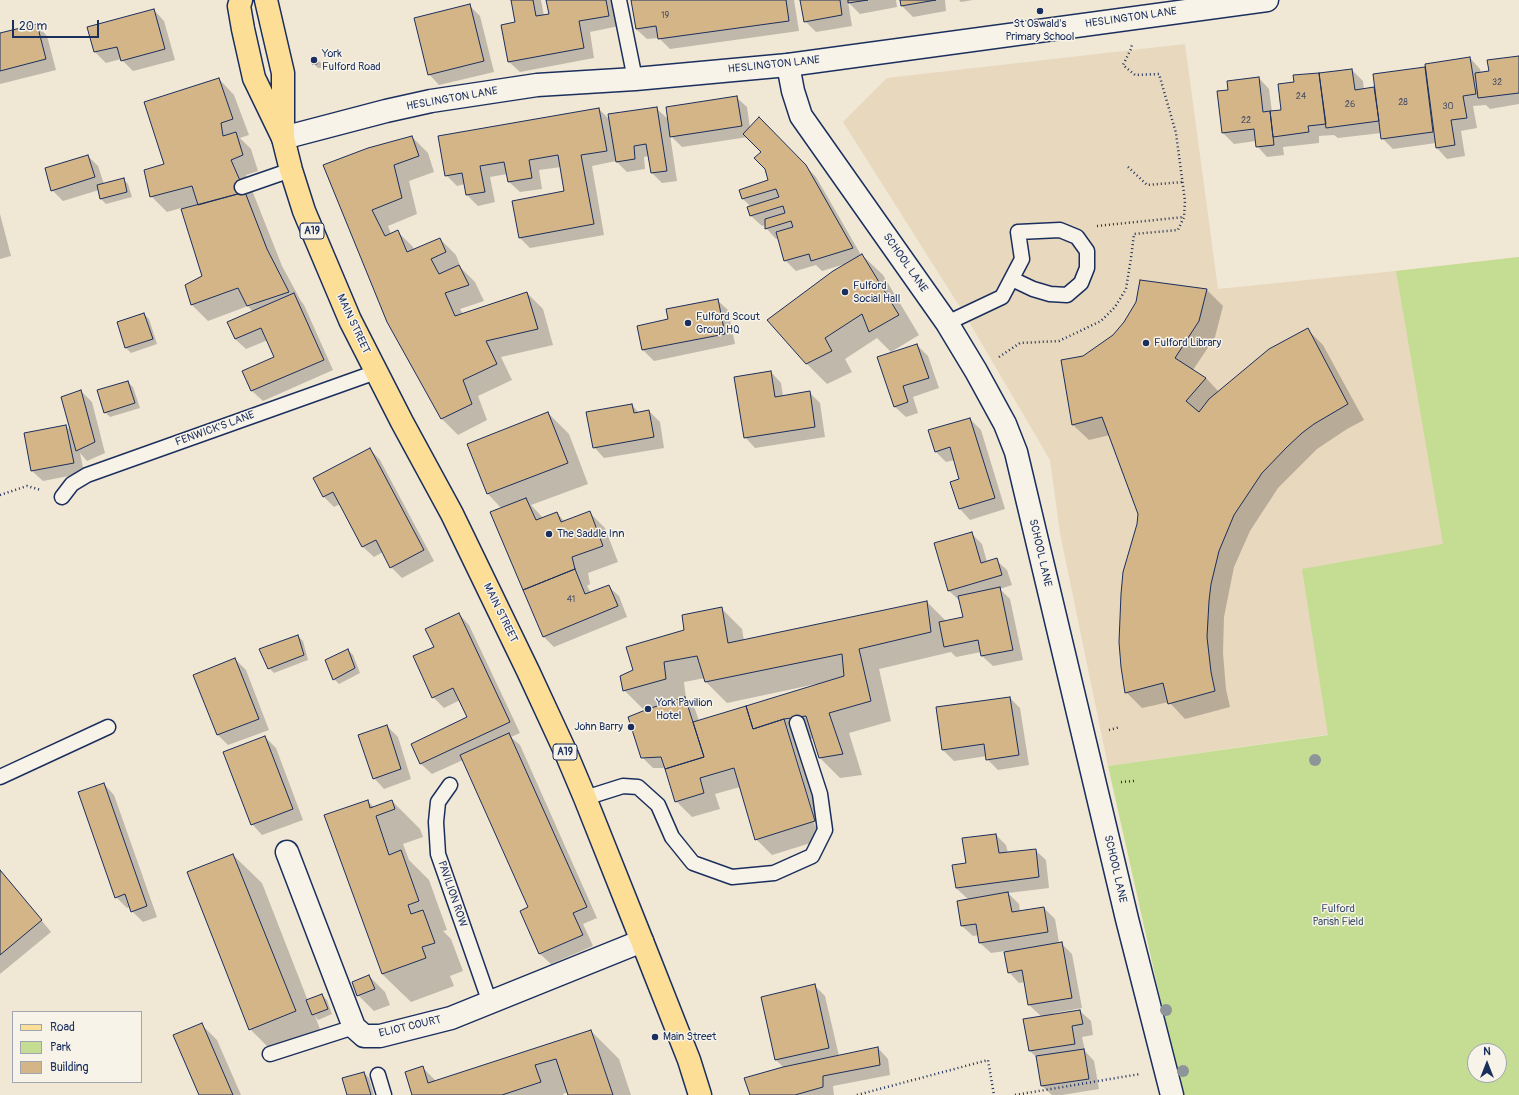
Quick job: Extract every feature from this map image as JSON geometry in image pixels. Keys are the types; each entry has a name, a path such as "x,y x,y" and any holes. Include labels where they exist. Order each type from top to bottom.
{"main road":[{"name":"MAIN STREET","path":"240,0 239,6 243,29 254,78 284,138"},
{"name":"MAIN STREET","path":"266,0 284,73 284,138 291,170 304,211 350,320 452,514 528,671 586,798 689,1060 700,1095"}],"street":[{"name":"HESLINGTON LANE","path":"284,138 360,116 431,101 537,85 635,79 788,64 1266,0"},
{"name":"SCHOOL LANE","path":"788,64 792,91 801,116 947,323 976,371 1005,424 1016,452 1127,920 1172,1095"},
{"path":"287,852 354,1027"},
{"name":"ELIOT COURT","path":"354,1027 364,1036 380,1036 451,1018 642,941"}],"lane":[{"path":"619,0 635,79"},
{"path":"242,187 291,170"},
{"path":"947,323 1002,297 1022,259 1018,232 1060,230 1077,237 1086,251 1086,268 1080,283 1067,295 1050,294 1033,289 1012,279"},
{"name":"FENWICK'S LANE","path":"62,497 72,484 87,475 376,372"},
{"path":"586,798 623,786 638,787 658,805 672,837 693,863 732,877 774,873 812,856 825,830 820,794 796,723"},
{"path":"0,777 108,727"},
{"name":"PAVILION ROW","path":"450,785 438,802 436,822 438,854 490,1003"},
{"path":"270,1054 354,1027"},
{"path":"378,1075 384,1095"}],"path":[{"path":"976,371 1020,343 1058,341 1101,321 1115,307 1126,289 1134,234 1178,230 1184,217 1186,201 1176,133 1159,74 1135,75 1123,64 1131,49 1134,18"},
{"path":"1128,167 1147,185 1183,182"},
{"path":"1077,237 1094,227 1184,217"},
{"path":"0,496 27,486 62,497"},
{"path":"857,1095 988,1060 994,1095"},
{"path":"1015,1095 1165,1070"}],"shaded area":[{"path":"1185,44 1218,289 1519,257 1519,707 1108,766 1060,533 1050,460 965,315 843,122 887,78"}],"green space":[{"name":"Fulford Parish Field","path":"1519,257 1519,1095 1182,1095 1108,766 1328,735 1302,569 1443,544 1396,271"}],"building":[{"path":"511,0 533,0 536,16 549,14 546,0 606,0 609,16 579,21 584,48 508,62 501,25 515,22"},
{"path":"631,0 786,0 789,21 658,39 656,26 636,29"},
{"path":"800,0 840,0 842,15 804,22"},
{"path":"848,0 868,0 848,3"},
{"path":"900,0 936,0 901,6"},
{"path":"470,4 484,61 428,75 414,18"},
{"path":"154,9 165,49 121,61 117,47 94,52 87,27"},
{"path":"37,24 46,59 0,71 0,33"},
{"path":"1519,56 1519,93 1478,98 1475,73 1489,71 1487,60"},
{"name":"York Fulford Road","path":"312,57 317,57 317,64 312,64"},
{"path":"1470,57 1476,94 1463,96 1467,118 1451,120 1455,145 1436,148 1425,64"},
{"path":"1425,67 1433,132 1381,139 1373,74"},
{"path":"1352,69 1355,90 1374,87 1379,121 1326,128 1319,73"},
{"path":"1319,73 1326,124 1308,126 1309,132 1273,137 1270,111 1281,110 1278,84 1294,82 1293,75"},
{"path":"1259,77 1263,112 1270,111 1274,145 1256,147 1254,129 1222,133 1217,91 1228,90 1227,81"},
{"path":"219,78 233,119 221,123 223,136 236,132 243,155 231,160 245,192 198,205 192,186 150,197 144,170 164,164 144,102"},
{"path":"737,96 742,126 670,137 666,107"},
{"path":"657,107 667,171 651,173 646,144 634,146 635,159 616,162 608,114"},
{"path":"599,108 607,151 581,155 594,224 519,238 512,201 564,191 558,155 529,160 532,178 508,182 504,162 480,166 485,192 466,195 462,173 445,176 438,136"},
{"path":"759,117 806,165 853,248 811,261 809,254 784,261 776,232 793,227 791,221 765,229 765,219 785,213 783,206 750,216 747,207 779,197 776,189 742,199 739,190 768,180 765,169 754,158 761,152 743,134"},
{"path":"412,136 419,156 394,165 402,198 372,210 385,236 398,230 407,252 440,238 446,252 431,259 439,274 459,265 469,285 445,293 455,316 527,292 538,329 486,341 497,364 463,380 472,404 441,419 387,322 323,165 368,148"},
{"path":"88,155 95,177 51,191 45,168"},
{"path":"124,178 127,192 100,199 97,185"},
{"path":"245,192 267,249 289,292 247,306 238,288 191,305 185,285 202,276 181,209"},
{"name":"Fulford Social Hall","path":"862,254 899,315 869,332 862,314 825,338 832,351 806,364 767,320 833,271"},
{"path":"1140,280 1207,289 1199,321 1175,358 1206,378 1186,401 1199,412 1209,399 1269,349 1308,328 1348,404 1314,424 1286,448 1262,473 1234,515 1219,551 1211,584 1209,601 1207,637 1215,691 1168,704 1163,683 1125,693 1119,642 1121,594 1123,572 1137,524 1138,514 1102,417 1072,425 1061,360 1083,356 1113,335 1124,322 1136,302"},
{"path":"294,293 324,360 251,391 242,371 274,357 261,328 235,339 227,322"},
{"name":"Fulford Scout Group HQ","path":"718,299 725,334 642,350 637,326 668,319 666,309"},
{"path":"144,313 153,339 125,348 117,322"},
{"path":"917,344 929,378 903,386 908,402 894,407 877,357"},
{"path":"771,371 775,397 810,391 815,427 744,438 734,377"},
{"path":"128,381 135,403 104,413 97,390"},
{"path":"81,390 95,442 76,451 61,397"},
{"path":"632,404 634,413 649,410 654,437 593,448 586,412"},
{"path":"548,412 568,463 487,494 467,444"},
{"path":"970,418 995,498 959,509 950,482 959,479 950,447 935,452 928,430"},
{"path":"66,425 74,463 31,471 24,433"},
{"path":"370,448 424,550 390,568 376,540 362,547 333,492 323,497 313,478"},
{"name":"The Saddle Inn","path":"526,498 536,520 557,512 561,522 590,511 603,546 572,557 575,569 523,590 490,512"},
{"path":"972,532 981,563 997,558 1002,575 948,591 934,543"},
{"path":"575,569 585,594 609,585 618,606 543,637 523,590"},
{"path":"1000,587 1013,650 981,656 978,640 944,647 939,622 963,617 958,596"},
{"path":"927,601 931,632 859,649 871,701 829,713 843,754 819,758 806,716 784,719 753,729 746,706 844,676 842,654 705,682 697,656 664,662 666,679 623,691 620,676 633,670 626,647 684,630 682,615 722,607 728,643"},
{"path":"459,613 510,722 420,764 411,744 467,717 453,688 432,698 413,656 434,647 425,629"},
{"path":"298,635 304,655 268,669 259,649"},
{"path":"348,649 355,668 333,680 325,660"},
{"path":"235,658 259,719 217,735 193,675"},
{"path":"685,697 704,757 665,769 661,757 641,758 628,717"},
{"path":"1010,697 1019,755 986,760 984,744 942,750 936,707"},
{"path":"746,706 753,729 784,719 815,821 755,840 734,768 700,778 704,793 675,802 665,769 704,757 693,722"},
{"path":"387,725 401,769 373,779 358,735"},
{"path":"509,733 587,907 573,913 583,935 539,954 520,911 528,907 460,755"},
{"path":"265,736 293,809 251,825 223,752"},
{"path":"104,783 147,906 131,912 125,894 115,898 78,792"},
{"path":"368,800 370,808 392,800 395,809 376,816 389,855 401,850 419,901 408,905 411,914 423,910 435,943 422,947 426,958 382,974 324,815"},
{"path":"996,834 999,853 1036,849 1039,877 956,888 952,865 966,863 962,838"},
{"path":"233,854 296,1011 249,1030 187,872"},
{"path":"0,870 42,920 0,955"},
{"path":"1008,892 1012,912 1044,907 1048,932 979,943 976,924 961,926 957,901"},
{"path":"1062,942 1072,998 1028,1005 1022,970 1008,973 1004,952"},
{"path":"369,975 375,989 357,996 352,982"},
{"path":"815,984 829,1048 775,1060 761,997"},
{"path":"322,994 328,1009 312,1015 306,1000"},
{"path":"1080,1010 1083,1024 1072,1026 1075,1044 1029,1051 1023,1019"},
{"path":"202,1023 233,1095 199,1095 173,1035"},
{"path":"591,1030 613,1095 568,1095 556,1059 535,1065 541,1082 502,1095 412,1095 405,1072 423,1066 428,1083"},
{"path":"878,1047 880,1065 823,1076 823,1087 795,1095 750,1095 744,1078 783,1067"},
{"path":"1084,1049 1089,1079 1041,1086 1036,1056"},
{"path":"364,1072 371,1095 347,1095 342,1078"}],"place":[{"name":"St Oswald's Primary School","path":"1040,11"},
{"name":"York Fulford Road","path":"314,60"},
{"name":"Fulford Social Hall","path":"845,292"},
{"name":"Fulford Scout Group HQ","path":"688,323"},
{"name":"Fulford Library","path":"1146,343"},
{"name":"The Saddle Inn","path":"549,534"},
{"name":"York Pavilion Hotel","path":"648,709"},
{"name":"John Barry","path":"631,727"},
{"name":"Main Street","path":"655,1037"}]}
